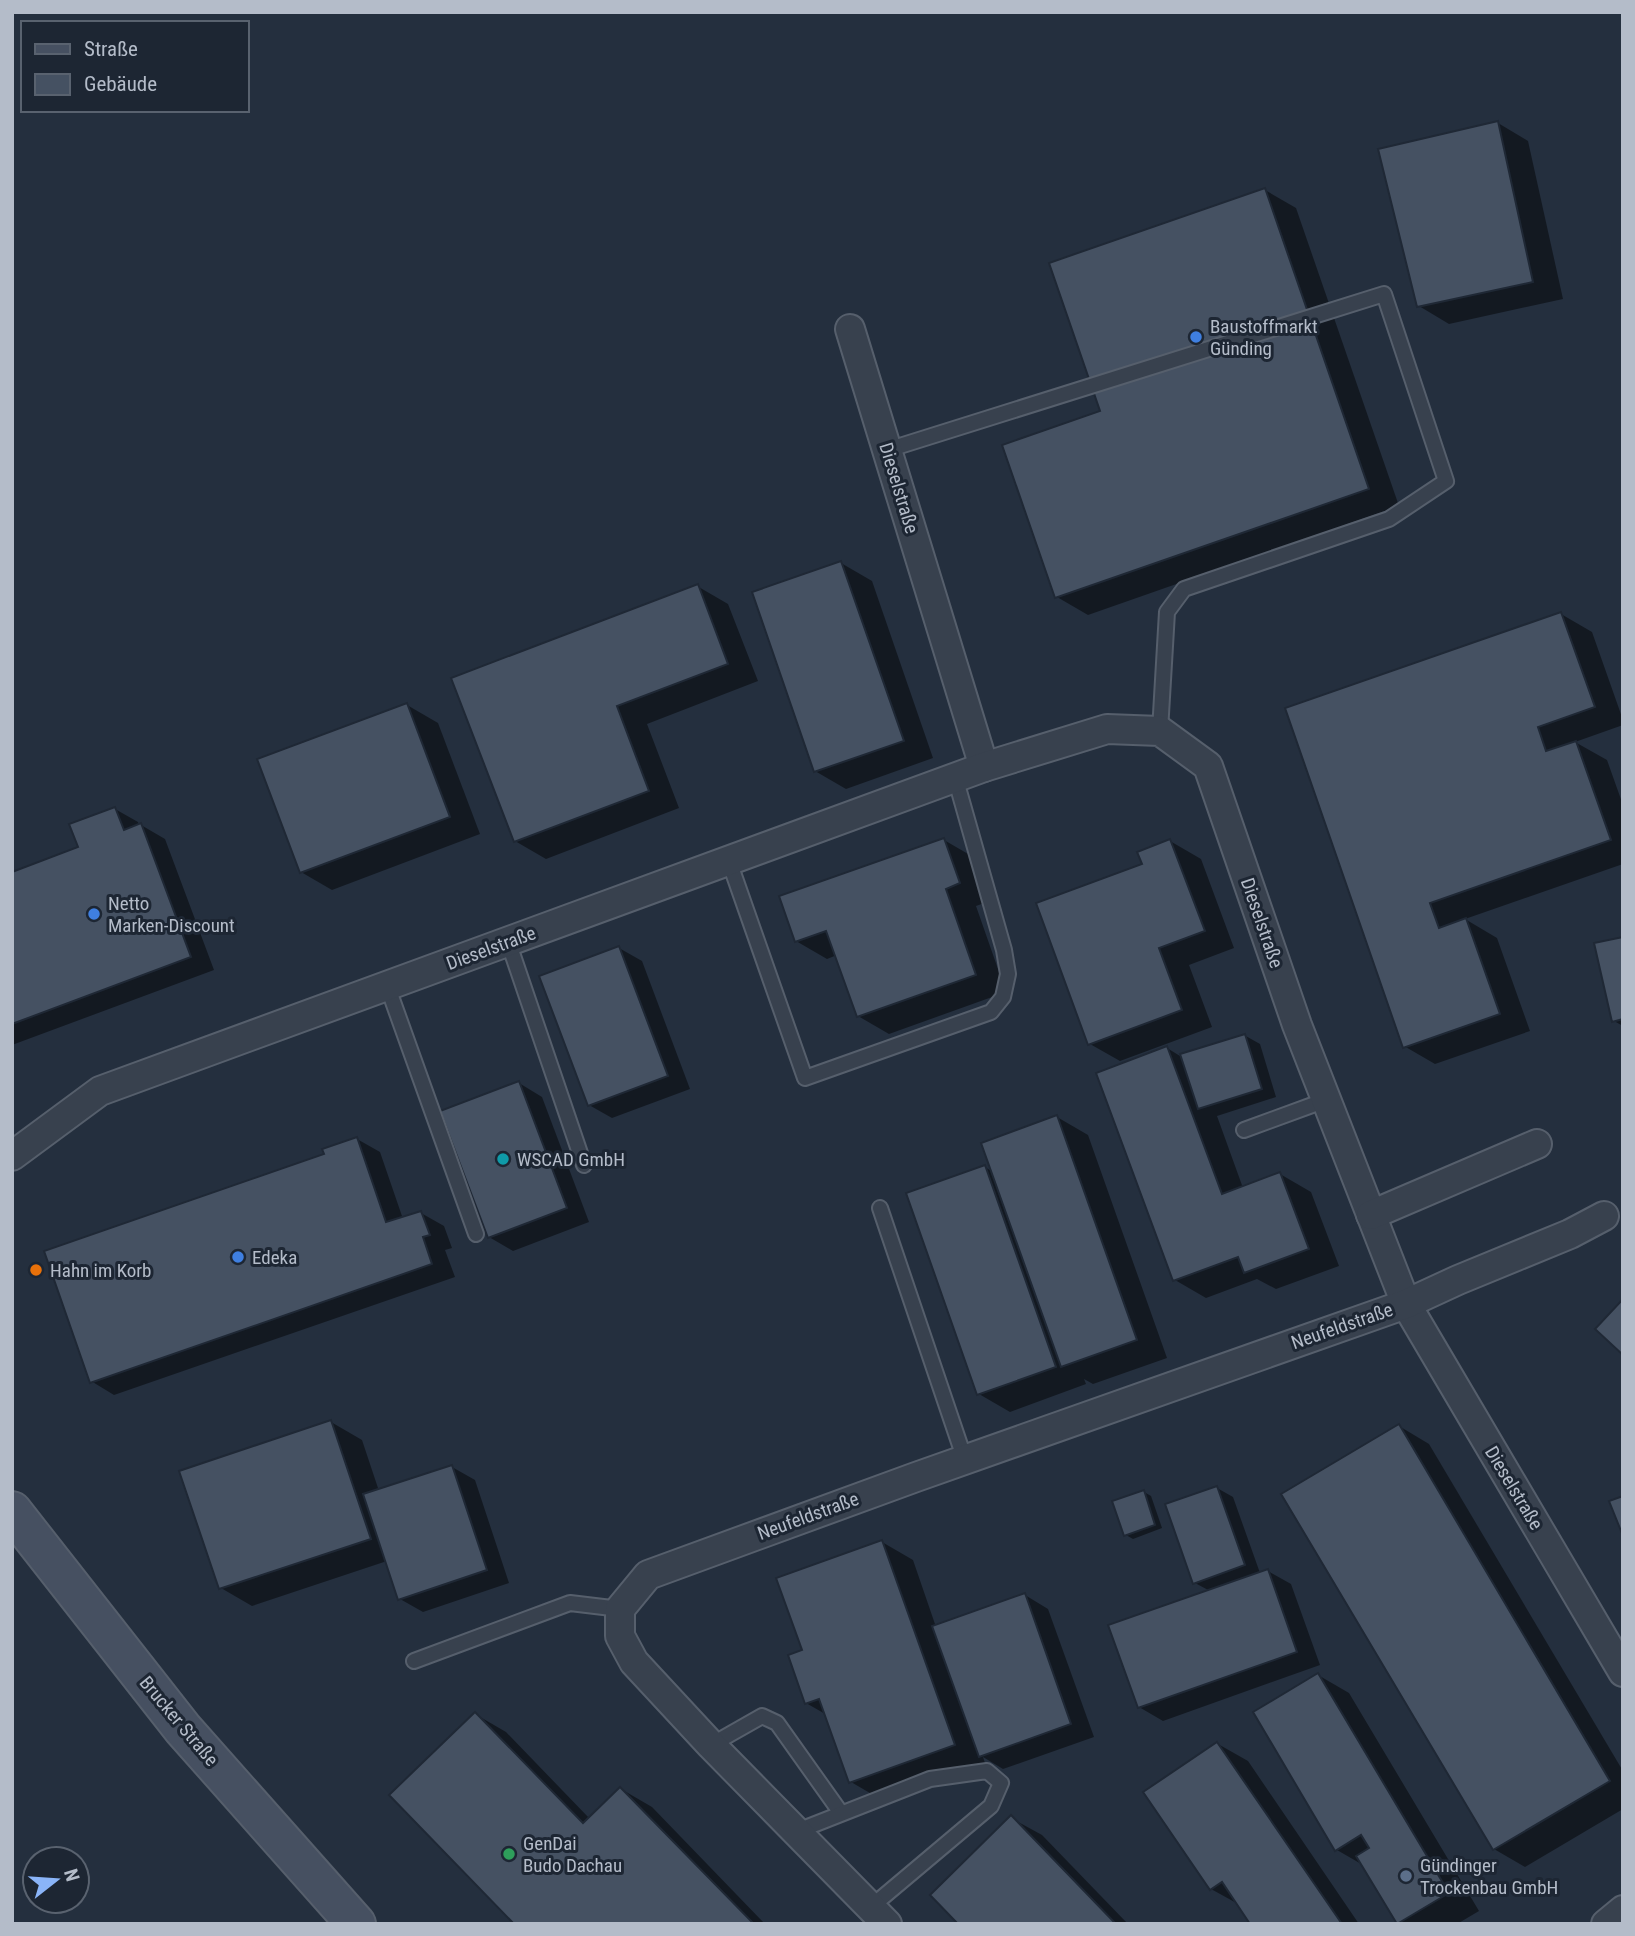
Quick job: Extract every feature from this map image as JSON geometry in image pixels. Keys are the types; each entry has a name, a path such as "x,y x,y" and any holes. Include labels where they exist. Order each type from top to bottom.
{"main road":[{"name":"Brucker Straße","path":"12,1511 183,1729 356,1924"}],"street":[{"name":"Dieselstraße","path":"850,329 984,767"},
{"name":"Dieselstraße","path":"12,1156 100,1091 984,767 1107,729 1160,731 1208,766 1297,1025 1406,1304 1623,1672"},
{"path":"1371,1215 1537,1143"},
{"path":"1406,1304 1570,1234 1604,1216"},
{"name":"Neufeldstraße","path":"620,1609 648,1575 1406,1304"},
{"path":"620,1609 620,1636 634,1662 711,1745 879,1916"},
{"path":"1606,1924 1623,1910"}],"lane":[{"path":"887,450 1384,295 1446,481 1389,519 1184,589 1167,612 1160,731"},
{"path":"729,861 805,1078 991,1012 1003,997 1008,974 1004,950 955,777"},
{"path":"508,941 583,1165"},
{"path":"387,985 476,1234"},
{"path":"1244,1130 1326,1100"},
{"path":"880,1208 965,1460"},
{"path":"414,1661 570,1603 620,1609"},
{"path":"711,1745 762,1716 777,1723 841,1813"},
{"path":"795,1832 930,1779 987,1771 1001,1783 991,1806 879,1916"}],"building":[{"path":"1498,121 1533,282 1417,307 1378,149"},
{"name":"Baustoffmarkt Günding","path":"1265,188 1369,489 1055,598 1002,445 1100,411 1049,263"},
{"path":"841,561 904,741 814,772 752,592"},
{"path":"698,584 728,664 617,706 649,791 514,842 451,678"},
{"path":"1561,612 1595,707 1538,727 1546,751 1576,741 1611,840 1430,903 1439,928 1466,918 1500,1014 1403,1048 1285,708"},
{"path":"407,703 450,817 300,873 257,759"},
{"name":"Netto Marken-Discount","path":"115,807 124,830 141,823 191,957 12,1024 12,872 78,847 69,824"},
{"path":"944,838 960,883 946,889 976,975 857,1017 826,931 795,942 779,896"},
{"path":"1170,839 1205,931 1159,948 1182,1010 1088,1045 1036,903 1142,864 1137,852"},
{"path":"1623,937 1623,1019 1612,1022 1594,943"},
{"path":"619,946 668,1076 588,1106 539,976"},
{"path":"1245,1034 1262,1089 1198,1109 1180,1054"},
{"path":"1167,1046 1222,1194 1280,1172 1309,1249 1244,1273 1238,1257 1173,1281 1096,1073"},
{"name":"WSCAD GmbH","path":"519,1081 567,1208 488,1238 440,1111"},
{"path":"1057,1115 1137,1340 1061,1367 981,1143"},
{"name":"Edeka","path":"357,1137 386,1222 421,1211 430,1235 423,1237 432,1264 90,1383 44,1251 324,1154 322,1149"},
{"path":"985,1165 1056,1367 977,1395 906,1193"},
{"path":"1623,1299 1623,1355 1595,1329"},
{"path":"331,1420 371,1539 219,1589 179,1471"},
{"path":"1399,1424 1610,1781 1493,1850 1281,1494"},
{"path":"452,1465 487,1570 398,1600 363,1494"},
{"path":"1217,1486 1245,1565 1193,1584 1165,1504"},
{"path":"1144,1490 1155,1525 1124,1536 1112,1501"},
{"path":"1623,1496 1623,1536 1609,1501"},
{"path":"882,1540 955,1745 849,1783 819,1699 805,1704 788,1655 802,1650 776,1578"},
{"path":"1268,1569 1297,1652 1138,1708 1108,1625"},
{"path":"1025,1593 1071,1724 979,1757 932,1626"},
{"path":"1318,1673 1449,1893 1397,1924 1356,1856 1369,1848 1361,1835 1335,1851 1253,1712"},
{"path":"475,1712 583,1823 620,1787 754,1924 514,1924 389,1795"},
{"path":"1217,1742 1342,1924 1250,1924 1222,1882 1210,1890 1143,1792"},
{"path":"1011,1815 1116,1924 958,1924 930,1895"}],"place":[{"name":"Baustoffmarkt Günding","path":"1196,337"},
{"name":"Netto Marken-Discount","path":"94,914"},
{"name":"WSCAD GmbH","path":"503,1159"},
{"name":"Edeka","path":"238,1257"},
{"name":"Hahn im Korb","path":"36,1270"},
{"name":"GenDai Budo Dachau","path":"509,1854"},
{"name":"Gündinger Trockenbau GmbH","path":"1406,1876"}]}
